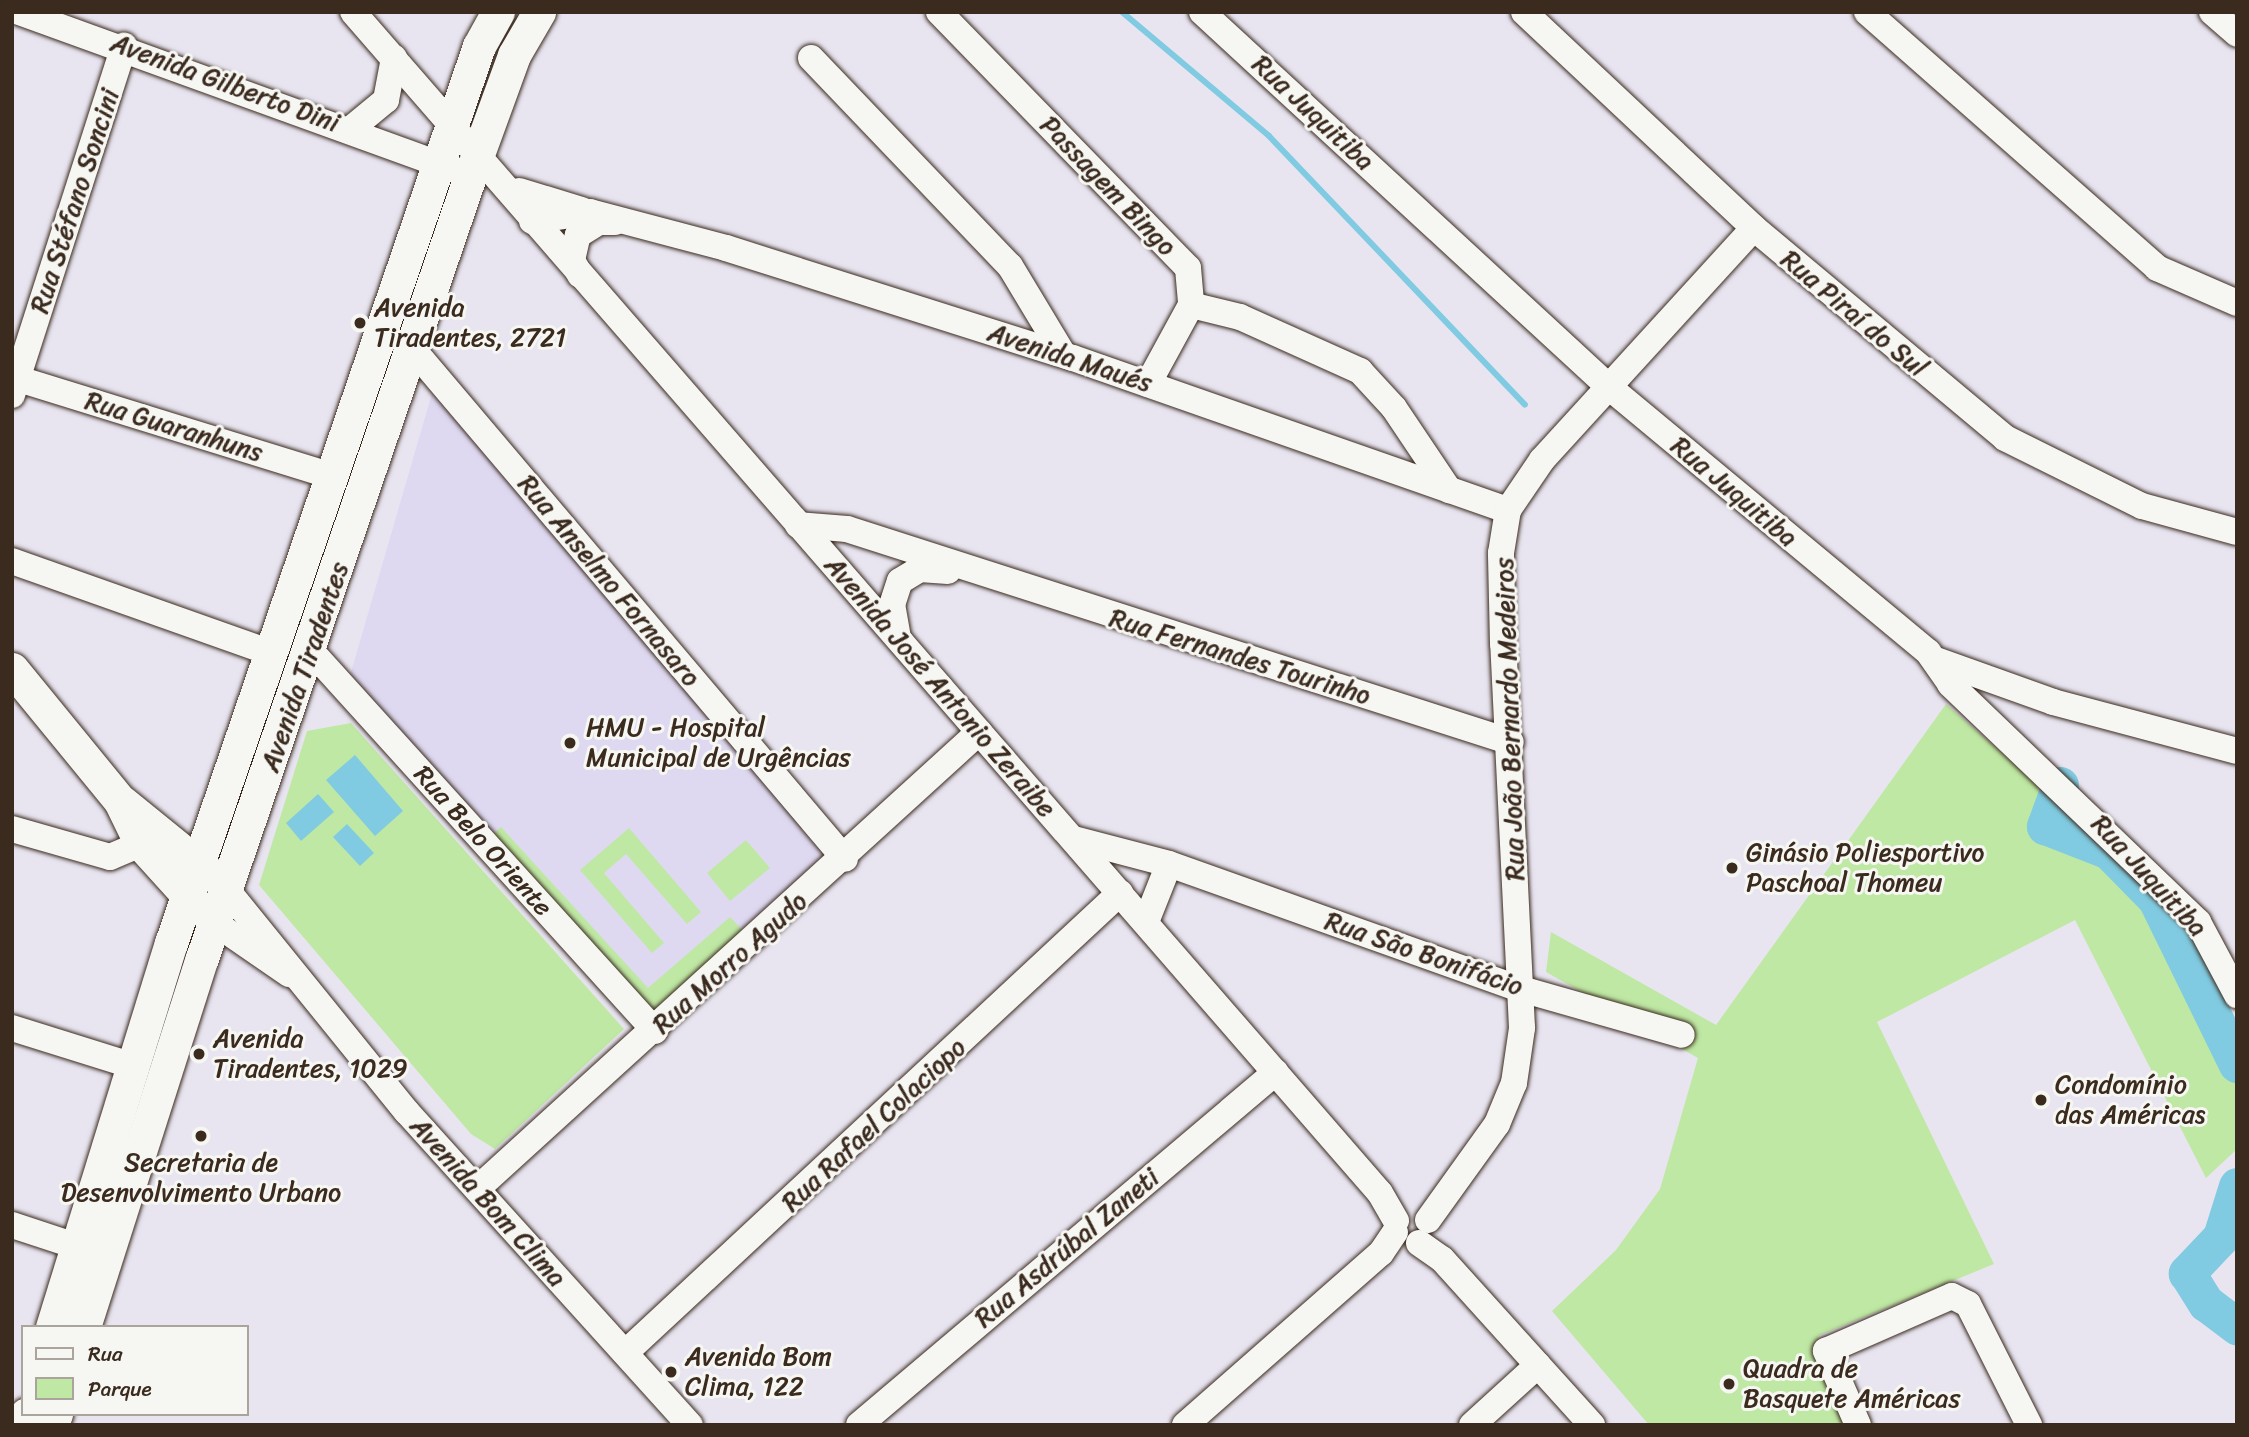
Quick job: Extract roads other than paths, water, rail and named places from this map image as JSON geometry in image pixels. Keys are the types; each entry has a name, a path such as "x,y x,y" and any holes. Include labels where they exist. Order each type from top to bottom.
{"main road":[{"name":"Avenida Tiradentes","path":"481,174 453,124 498,12"},
{"name":"Avenida Tiradentes","path":"85,1325 215,923 481,174 514,55 539,12"},
{"name":"Avenida Tiradentes","path":"53,1325 131,1065 199,862 335,477 481,174"},
{"name":"Avenida Bom Clima","path":"12,669 120,801 199,862 227,890"},
{"name":"Avenida Bom Clima","path":"120,801 141,844 187,897 215,923"}],"street":[{"name":"Avenida Gilberto Dini","path":"19,12 124,46 481,174"},
{"path":"354,12 453,124"},
{"name":"Passagem Bingo","path":"939,12 1188,268 1191,305"},
{"name":"Rua Juquitiba","path":"1202,12 1609,387 1936,660 1950,684 2198,922 2237,995"},
{"name":"Rua Piraí do Sul","path":"1524,12 1754,228 2005,438 2132,502 2237,532"},
{"path":"1867,12 2157,268 2237,303"},
{"path":"2212,12 2237,34"},
{"name":"Rua Stéfano Soncini","path":"14,384 124,46"},
{"name":"Avenida Gilberto Dini","path":"352,128 386,100 394,58"},
{"path":"811,58 1010,266 1063,354"},
{"name":"Avenida Maués","path":"481,174 590,212 1063,354 1508,510"},
{"name":"Avenida José Antonio Zeraibe","path":"481,174 532,221 585,281 1146,922 1409,1230 1442,1259 1592,1425"},
{"name":"Avenida Maués","path":"532,221 590,212"},
{"name":"Avenida Maués","path":"585,281 572,260 578,235 599,222 627,221"},
{"name":"Rua João Bernardo Medeiros","path":"1185,1425 1409,1230 1442,1196 1497,1124 1514,1083 1521,989 1501,553 1508,510 1542,460 1754,228"},
{"path":"1148,384 1191,305 1240,317 1360,371 1394,408 1449,490"},
{"name":"Rua Anselmo Fornasaro","path":"415,359 845,859"},
{"name":"Rua Guaranhuns","path":"14,384 335,477"},
{"name":"Rua Fernandes Tourinho","path":"798,525 847,529 969,572 1511,742"},
{"path":"12,561 274,654"},
{"name":"Rua Fernandes Tourinho","path":"898,640 892,605 900,581 920,569 969,572"},
{"name":"Rua Belo Oriente","path":"312,652 655,1031"},
{"path":"1936,660 2053,702 2237,751"},
{"name":"Rua Morro Agudo","path":"477,1189 845,859 979,732"},
{"path":"12,829 110,857 141,844"},
{"name":"Rua São Bonifácio","path":"1072,838 1169,864 1521,989 1682,1035"},
{"path":"1146,922 1169,864"},
{"name":"Avenida Bom Clima","path":"227,890 271,940 290,975 477,1189 690,1425"},
{"name":"Rua Rafael Colaciopo","path":"625,1353 1120,893"},
{"name":"Avenida Bom Clima","path":"215,923 290,975"},
{"path":"12,1028 131,1065"},
{"name":"Rua Asdrúbal Zaneti","path":"859,1425 1276,1072"},
{"path":"12,1225 76,1245"},
{"path":"1858,1425 1826,1350 1952,1296 1968,1304 2029,1425"},
{"path":"1472,1425 1538,1365"},
{"path":"12,1421 23,1425"}],"water":[{"path":"355,755 403,811 375,836 326,780"},
{"path":"318,794 334,812 301,841 286,823"},
{"path":"347,824 374,853 360,866 333,837"}],"waterway":[{"path":"1122,12 1269,136 1525,405"},
{"path":"2060,785 2045,826 2109,851 2156,899 2237,1064"},
{"path":"2237,1186 2221,1237 2187,1273 2206,1303 2237,1326"}],"place":[{"name":"Avenida Tiradentes, 2721","path":"360,323"},
{"name":"HMU - Hospital Municipal de Urgências","path":"570,743"},
{"name":"Ginásio Poliesportivo Paschoal Thomeu","path":"1732,868"},
{"name":"Avenida Tiradentes, 1029","path":"199,1054"},
{"name":"Condomínio das Américas","path":"2041,1100"},
{"name":"Secretaria de Desenvolvimento Urbano","path":"201,1136"},
{"name":"Avenida Bom Clima, 122","path":"671,1372"},
{"name":"Quadra de Basquete Américas","path":"1729,1384"}]}
